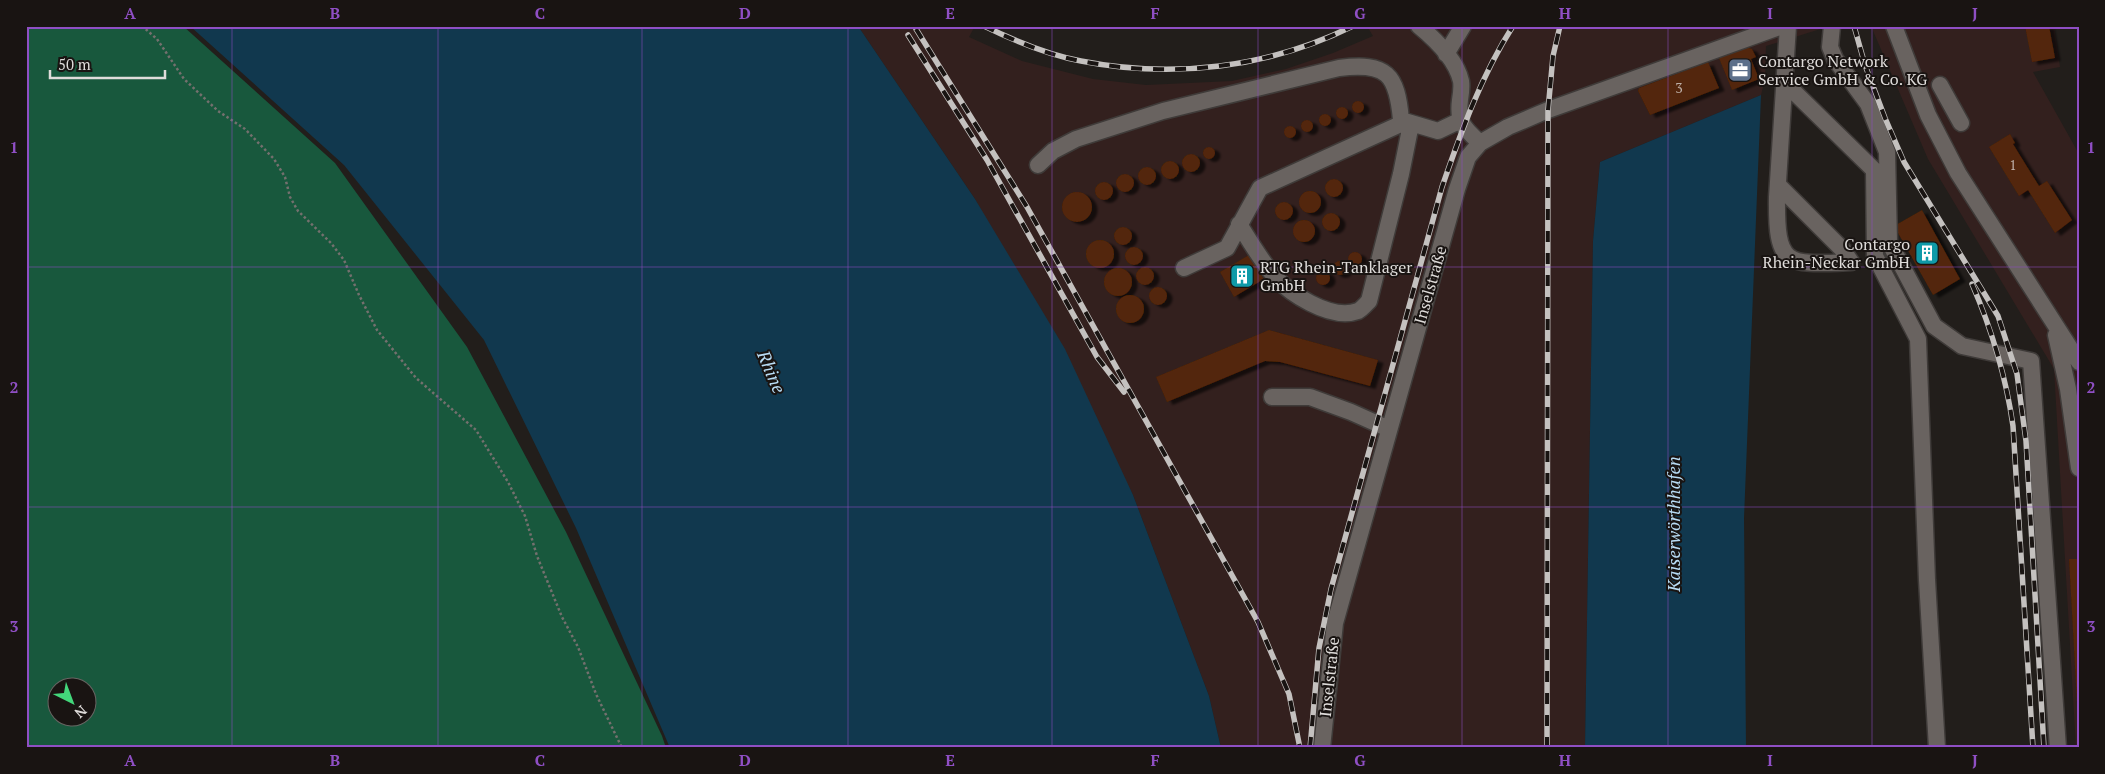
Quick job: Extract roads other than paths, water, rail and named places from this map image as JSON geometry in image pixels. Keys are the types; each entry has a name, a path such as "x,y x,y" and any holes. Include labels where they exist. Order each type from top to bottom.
{"street":[{"path":"1419,26 1455,64 1462,83 1459,108 1463,127 1480,143"},
{"path":"1446,54 1463,26"},
{"name":"Inselstraße","path":"1322,748 1335,623 1457,189 1468,157 1480,143 1508,127 1548,110 1782,26"},
{"path":"1778,185 1843,250 1851,262 1814,264 1794,260 1786,255 1780,246 1778,236 1778,185 1788,26"},
{"path":"1832,26 1830,47 1835,59 1868,104 1887,152 1889,242 1934,326 1962,346 2031,361 2058,748"},
{"path":"1894,26 1928,115 1958,174 2079,362"},
{"path":"1038,164 1053,151 1076,139 1155,114 1339,68 1354,66 1379,69 1392,80 1399,103 1401,120 1438,132 1461,120"},
{"path":"1785,84 1874,170 1875,256 1918,339 1927,580 1937,748"},
{"path":"1940,85 1961,123"},
{"path":"1928,115 1950,103"},
{"path":"1239,224 1271,273 1283,285 1301,297 1332,312 1341,314 1359,310 1369,301 1401,174 1408,123"},
{"path":"1184,268 1227,248 1260,188 1408,123"},
{"path":"2053,323 2068,389 2079,468"},
{"path":"1272,397 1310,398 1351,412 1389,429"}],"water":[{"name":"Rhine","path":"190,26 858,26 975,199 1065,349 1133,495 1209,696 1221,748 670,748 576,528 484,340 344,165"},
{"name":"Kaiserwörthhafen","path":"1761,95 1744,518 1746,748 1585,748 1593,241 1600,162"}],"railway":[{"path":"984,26 1032,47 1056,55 1081,61 1150,69 1220,66 1254,60 1288,52 1353,26"},
{"path":"1310,748 1319,648 1331,589 1442,187 1481,84 1513,26"},
{"path":"1547,748 1548,110 1553,56 1560,26"},
{"path":"1854,26 1865,65 1904,162 1998,316 2017,374 2026,441 2044,748"},
{"path":"916,29 1027,207 1258,622 1289,694 1300,748"},
{"path":"908,35 987,160 1097,357 1124,392"},
{"path":"1972,284 1997,354 2013,426 2033,748"}],"place":[{"name":"Contargo Network Service GmbH & Co. KG","path":"1740,70"},
{"name":"Contargo Rhein-Neckar GmbH","path":"1927,253"},
{"name":"RTG Rhein-Tanklager GmbH","path":"1242,276"}]}
